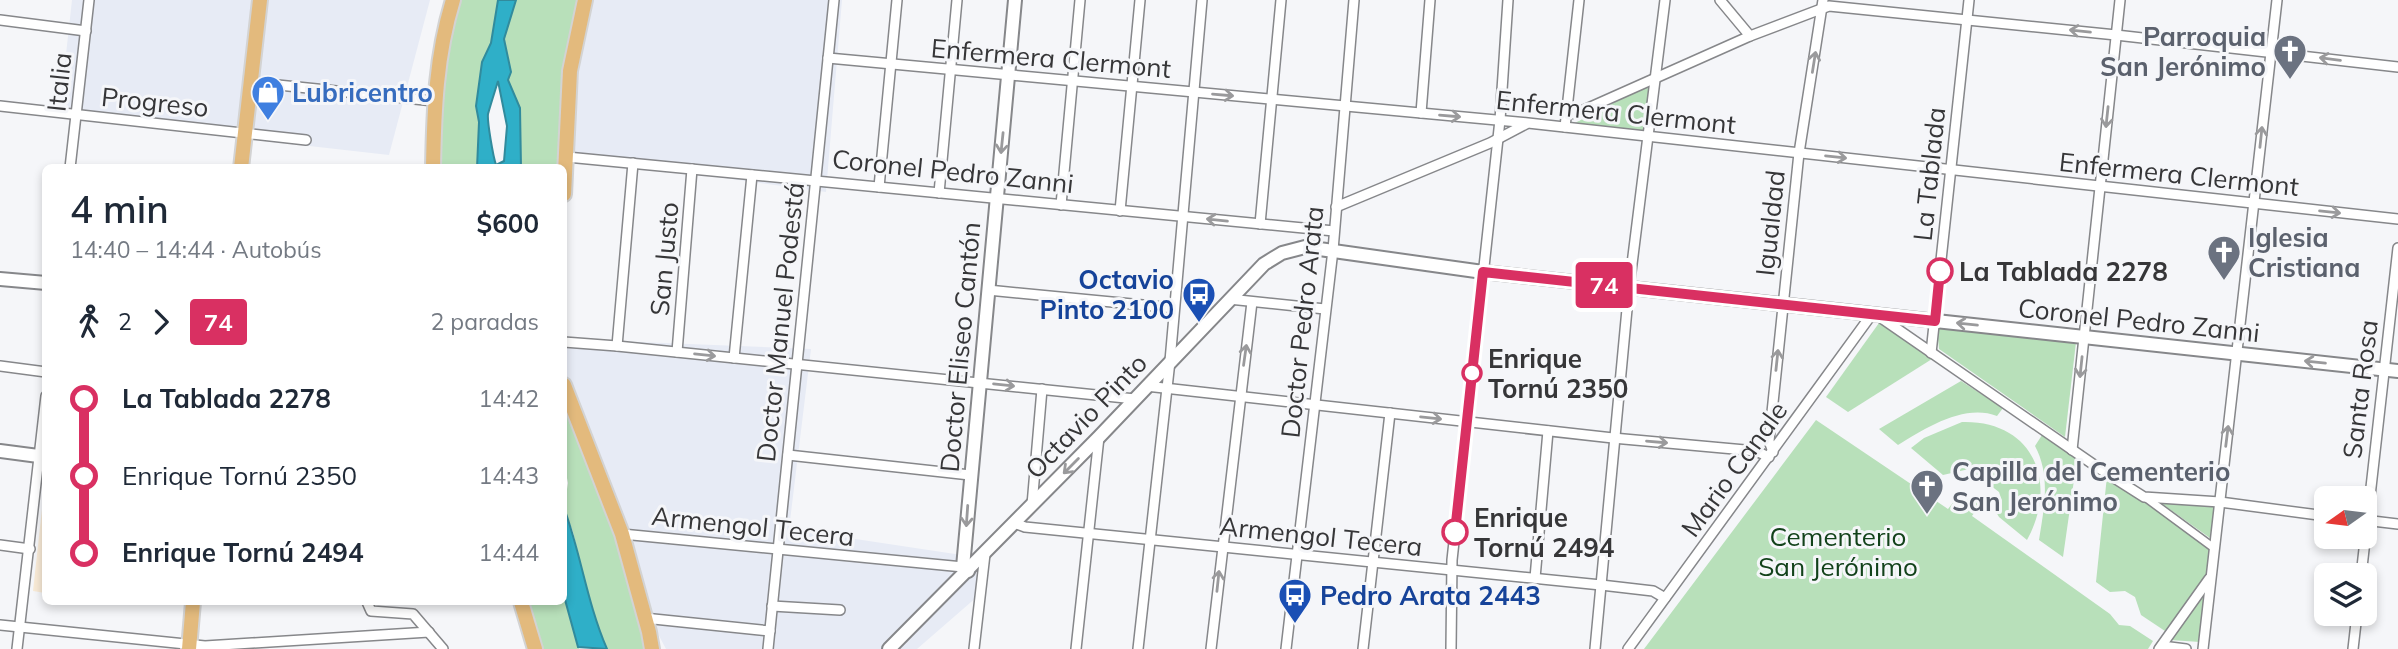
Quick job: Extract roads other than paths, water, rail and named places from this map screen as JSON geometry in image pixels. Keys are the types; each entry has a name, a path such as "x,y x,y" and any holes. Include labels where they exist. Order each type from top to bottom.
{"main road":[{"path":"241,164 260,0"},
{"path":"433,164 434,101 444,31 453,0"},
{"path":"564,164 563,58 576,0"},
{"path":"564,164 570,71 585,0"},
{"name":"Doctor Eliseo Cantón","path":"965,569 970,475 1016,0"},
{"name":"Octavio Pinto","path":"889,649 965,569 985,554 1099,437 1264,264 1282,253 1305,247 1332,250"},
{"name":"Coronel Pedro Zanni","path":"1332,250 1483,272 2398,371"},
{"path":"0,279 42,284"},
{"path":"567,392 622,534 652,649"},
{"path":"0,451 42,456"},
{"path":"189,647 193,605"},
{"path":"522,605 535,649"},
{"path":"647,625 659,649"}],"street":[{"name":"Italia","path":"71,164 89,0"},
{"name":"Doctor Manuel Podestá","path":"768,649 834,0"},
{"path":"879,187 897,0"},
{"path":"939,193 957,0"},
{"path":"1061,205 1080,0"},
{"path":"1120,211 1140,0"},
{"path":"1138,649 1170,361 1202,0"},
{"path":"1260,224 1280,0"},
{"name":"Doctor Pedro Arata","path":"1286,649 1334,231 1354,0"},
{"path":"1422,113 1430,0"},
{"path":"1451,649 1453,570 1500,121 1508,0"},
{"path":"1565,127 1579,0"},
{"path":"1595,649 1629,288 1665,0"},
{"path":"1720,0 1750,36"},
{"name":"La Tablada","path":"1931,353 1969,0"},
{"path":"2072,450 2120,0"},
{"path":"2203,649 2277,0"},
{"path":"1567,114 1577,113 1823,3 2398,67"},
{"name":"Igualdad","path":"1771,455 1769,441 1799,153 1823,3"},
{"path":"0,20 86,31"},
{"name":"Enfermera Clermont","path":"828,58 1528,123 2398,219"},
{"path":"250,82 434,101"},
{"name":"Progreso","path":"0,106 306,140"},
{"path":"1336,206 1497,140 1528,123"},
{"path":"617,346 633,163"},
{"name":"Coronel Pedro Zanni","path":"567,170 633,163 1334,231"},
{"name":"San Justo","path":"677,352 692,169"},
{"path":"734,358 752,175"},
{"name":"Santa Rosa","path":"2369,486 2398,248"},
{"path":"988,290 1174,308"},
{"path":"1229,299 1325,309"},
{"path":"1210,649 1252,302"},
{"path":"1874,314 2144,497 2214,548"},
{"name":"Mario Canale","path":"1628,649 1874,314"},
{"path":"567,342 1135,399"},
{"path":"0,366 42,371"},
{"path":"1146,386 1613,438 1756,451 1771,455"},
{"path":"1032,505 1042,389"},
{"path":"1363,649 1390,413"},
{"path":"1535,578 1548,431"},
{"path":"1076,649 1099,437"},
{"path":"788,455 970,475"},
{"path":"17,649 42,456"},
{"path":"2144,497 2220,502 2314,514"},
{"path":"2377,521 2398,524"},
{"name":"Armengol Tecera","path":"1014,523 1025,527 1089,534 1601,585 1653,591 1665,598"},
{"name":"Armengol Tecera","path":"622,534 965,569"},
{"path":"0,545 30,549"},
{"path":"974,649 985,554"},
{"path":"2186,649 2162,644 2211,577"},
{"path":"369,606 413,614 443,649"},
{"path":"772,606 840,611"},
{"path":"0,625 189,647 429,632"},
{"path":"647,625 770,631"},
{"path":"2353,649 2356,626"}],"water":[{"path":"498,0 516,0 504,39 511,72 508,80 520,108 521,164 498,164 504,161 507,126 498,81 488,114 496,164 477,164 479,122 476,106 482,62 491,43"},
{"path":"567,518 594,614 607,649 578,647 566,605"}],"place":[{"name":"Parroquia San Jerónimo","path":"2290,81"},
{"name":"Lubricentro","path":"268,122"},
{"name":"La Tablada 2278","path":"1940,271"},
{"name":"Iglesia Cristiana","path":"2224,282"},
{"name":"Octavio Pinto 2100","path":"1199,324"},
{"name":"Enrique Tornú 2350","path":"1472,373"},
{"name":"Capilla del Cementerio San Jerónimo","path":"1927,516"},
{"name":"Enrique Tornú 2494","path":"1455,532"},
{"name":"Pedro Arata 2443","path":"1295,625"}],"park label":[{"name":"Cementerio San Jerónimo","path":"1838,551"}]}
